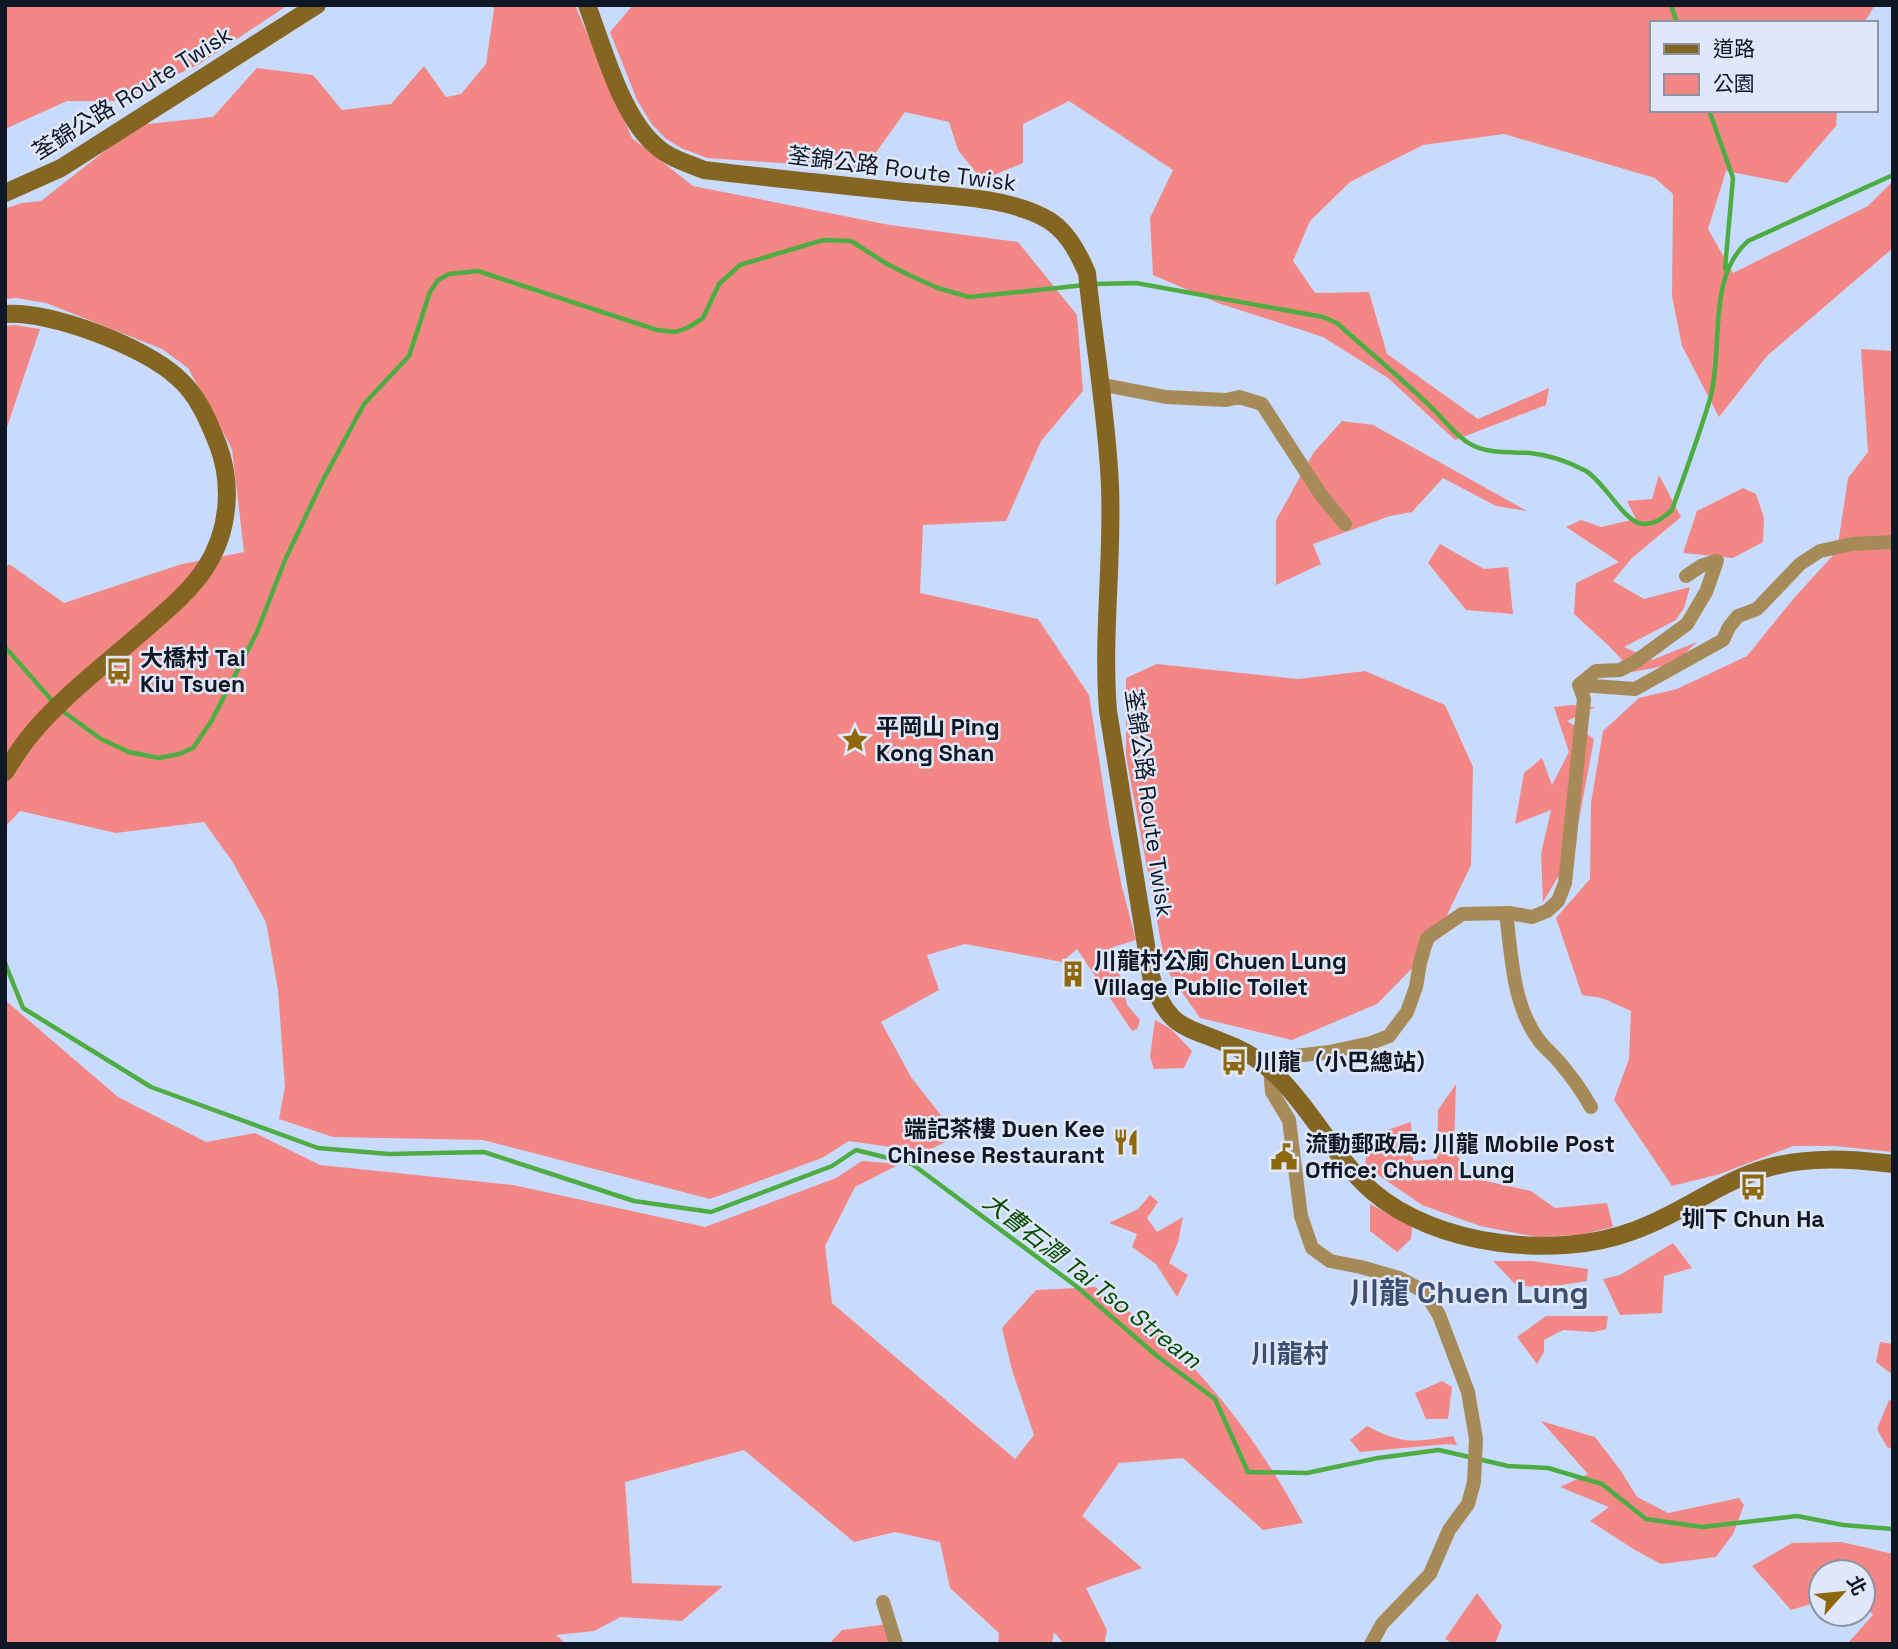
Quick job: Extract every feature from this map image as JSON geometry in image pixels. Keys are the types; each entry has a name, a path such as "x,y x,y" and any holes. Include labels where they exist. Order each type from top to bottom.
{"main road":[{"name":"荃錦公路 Route Twisk","path":"5,193 61,168 317,5"},
{"name":"荃錦公路 Route Twisk","path":"587,5 626,105 657,147 675,159 704,170 954,197 1024,209 1044,217 1076,248 1087,273 1108,454 1108,711 1151,976 1162,1004 1174,1018 1188,1028 1235,1047 1270,1069 1290,1089 1342,1159 1372,1191 1421,1222 1449,1233 1538,1245 1595,1242 1635,1231 1747,1175 1779,1165 1827,1159 1893,1164"},
{"path":"5,314 43,317 102,335 167,367 185,383 200,404 220,451 226,478 227,509 221,535 205,568 174,604 27,739 5,772"}],"street":[{"path":"1099,384 1166,397 1226,400 1239,397 1262,404 1321,495 1345,524"},
{"path":"1579,685 1635,689 1684,660 1699,656 1723,640 1738,616 1756,609 1800,564 1820,551 1852,544 1893,542"},
{"path":"1579,685 1596,671 1620,670 1635,662 1687,624 1706,592 1717,561 1700,566 1686,576"},
{"path":"1371,1644 1382,1624 1430,1574 1448,1530 1468,1503 1474,1482 1476,1439 1468,1392 1439,1315 1424,1292 1399,1278 1330,1261 1311,1248 1301,1216 1289,1120 1272,1092 1270,1069 1295,1056 1371,1043 1389,1036 1407,1012 1416,987 1427,938 1462,914 1532,916 1547,911 1558,901 1565,883 1584,699 1579,685"},
{"path":"1506,914 1517,994 1522,1008 1537,1038 1581,1090 1591,1107"},
{"path":"883,1602 896,1644"}],"green space":[{"path":"5,5 288,5 198,65 118,101 67,101 5,129"},
{"path":"491,5 575,5 632,138 693,186 890,225 1018,242 1077,315 1083,391 1041,441 1006,521 923,525 920,593 1038,619 1089,695 1110,829 1136,940 1113,947 1127,1005 1140,1020 1137,1029 1132,1031 1077,949 1062,962 965,944 927,955 939,990 881,1022 911,1077 957,1136 925,1152 849,1141 822,1158 710,1199 483,1140 333,1137 279,1119 285,1087 278,990 266,922 232,861 204,822 116,833 20,811 5,827 5,568 9,564 64,603 182,564 244,552 232,449 188,368 162,349 46,303 5,299 6,208 41,201 138,125 213,117 257,68 313,75 342,110 391,104 424,66 446,97 461,94 486,64 494,9"},
{"path":"633,5 1875,5 1865,21 1650,21 1650,112 1837,112 1836,126 1787,183 1726,171 1708,229 1733,273 1868,206 1893,181 1893,248 1767,356 1719,417 1682,346 1672,296 1673,194 1655,178 1504,134 1423,145 1350,182 1310,221 1293,261 1315,293 1369,292 1387,354 1478,419 1549,388 1546,405 1455,440 1388,378 1323,337 1218,303 1153,275 1150,218 1173,170 1069,101 1023,124 1023,163 982,180 958,150 949,122 905,112 864,169 707,158 681,148 665,138 651,123 637,100 610,32"},
{"path":"5,326 40,329 5,433"},
{"path":"1861,349 1893,351 1893,1152 1835,1146 1793,1146 1720,1174 1672,1186 1614,1100 1629,1059 1631,1011 1602,998 1582,995 1556,918 1590,879 1591,803 1603,731 1639,698 1677,689 1747,656 1837,551 1848,478 1868,452"},
{"path":"1342,421 1373,425 1527,511 1496,506 1443,478 1412,512 1390,516 1313,544 1321,564 1276,585 1276,520 1314,452"},
{"path":"1659,475 1681,517 1632,558 1613,581 1644,599 1690,587 1684,608 1676,620 1624,647 1652,660 1697,642 1674,664 1633,672 1574,614 1576,583 1619,562 1566,527 1581,520 1601,527 1636,519 1627,501 1652,499"},
{"path":"1743,488 1756,494 1764,518 1763,542 1733,558 1683,553 1697,511"},
{"path":"1440,544 1484,569 1508,567 1513,614 1466,610 1428,563"},
{"path":"1157,664 1298,679 1365,671 1445,705 1473,767 1471,865 1431,949 1377,1004 1292,1040 1200,1018 1166,969 1126,756 1126,678"},
{"path":"1554,707 1595,707 1567,721 1594,739 1576,847 1543,902 1541,854 1551,810 1515,824 1524,773 1542,758 1552,785 1569,752"},
{"path":"5,1000 118,1097 206,1142 255,1133 320,1165 513,1185 705,1227 836,1178 862,1161 900,1164 855,1187 825,1246 832,1303 1015,1459 1034,1435 1012,1370 1002,1328 1036,1290 1095,1287 1163,1338 1210,1386 1260,1452 1303,1523 1263,1530 1183,1458 1119,1463 1082,1516 1142,1568 1086,1588 1107,1630 1104,1644 1064,1644 1054,1632 1052,1644 998,1644 999,1633 950,1588 940,1542 895,1532 854,1542 744,1450 625,1482 632,1583 723,1586 682,1621 621,1617 594,1631 556,1635 566,1644 5,1644"},
{"path":"1155,1020 1171,1029 1192,1051 1184,1068 1154,1069 1150,1057"},
{"path":"1456,1084 1454,1148 1468,1177 1531,1191 1555,1208 1607,1203 1613,1227 1580,1235 1537,1237 1480,1226 1422,1205 1365,1166 1369,1136 1411,1122 1413,1161 1437,1159 1438,1110"},
{"path":"1150,1195 1158,1202 1147,1218 1157,1232 1183,1217 1178,1242 1169,1263 1188,1275 1177,1297 1156,1264 1132,1247 1137,1234 1109,1223 1138,1209"},
{"path":"1370,1204 1412,1227 1411,1239 1397,1252 1370,1231"},
{"path":"1673,1243 1692,1268 1664,1276 1662,1313 1620,1315 1603,1279 1620,1275"},
{"path":"1493,1261 1532,1261 1588,1269 1587,1281 1548,1287 1517,1286"},
{"path":"1546,1316 1608,1316 1606,1329 1594,1332 1563,1330 1544,1340 1544,1352 1537,1364 1517,1337"},
{"path":"1880,1342 1893,1344 1893,1375 1876,1362"},
{"path":"1442,1381 1452,1387 1448,1419 1426,1419 1415,1393"},
{"path":"1889,1400 1893,1401 1893,1449 1887,1447 1877,1429"},
{"path":"1541,1421 1595,1437 1637,1497 1668,1513 1739,1498 1744,1505 1733,1534 1716,1557 1661,1564 1635,1550 1590,1521 1609,1507 1560,1487 1588,1474"},
{"path":"1367,1426 1400,1439 1428,1440 1453,1436 1457,1445 1360,1452 1350,1440"},
{"path":"1842,1542 1893,1554 1893,1644 1847,1644 1861,1628 1877,1628 1877,1558 1807,1558 1807,1605 1791,1610 1752,1566 1792,1543"},
{"path":"1477,1593 1502,1626 1495,1644 1453,1644 1445,1639"},
{"path":"896,1623 900,1644 829,1644 842,1630"}],"waterway":[{"path":"1671,5 1676,21"},
{"path":"1710,112 1733,178 1725,269"},
{"path":"1094,284 1136,283 1323,317 1337,323 1467,442 1486,450 1537,454 1573,465 1593,476 1626,515 1639,523 1648,524 1661,519 1672,510 1706,413 1714,379 1721,294 1726,274 1735,256 1748,241 1893,175"},
{"path":"61,710 101,739 129,752 159,758 193,748 212,720 257,632 285,560 322,482 364,404 409,356 430,292 438,280 449,274 478,271 657,330 676,332 703,318 719,284 740,265 823,240 851,241 911,276 969,297 1085,285"},
{"path":"5,647 55,704"},
{"name":"大曹石澗 Tai Tso Stream","path":"5,963 23,1008 151,1087 318,1148 389,1154 484,1152 634,1201 711,1212 832,1166 856,1150 912,1164 1076,1286 1157,1356 1215,1399 1248,1472 1307,1473 1378,1458 1439,1450 1508,1466 1548,1468 1602,1484 1646,1519 1702,1527 1797,1516 1843,1525 1893,1529"}],"place":[{"name":"大橋村 Tai Kiu Tsuen","path":"119,671"},
{"name":"平岡山 Ping Kong Shan","path":"855,740"},
{"name":"川龍村公廁 Chuen Lung Village Public Toilet","path":"1073,974"},
{"name":"川龍（小巴總站）","path":"1234,1062"},
{"name":"端記茶樓 Duen Kee Chinese Restaurant","path":"1126,1142"},
{"name":"流動郵政局: 川龍 Mobile Post Office: Chuen Lung","path":"1284,1157"},
{"name":"圳下 Chun Ha","path":"1753,1187"}],"district":[{"name":"川龍 Chuen Lung","path":"1469,1293"},
{"name":"川龍村","path":"1290,1354"}]}
